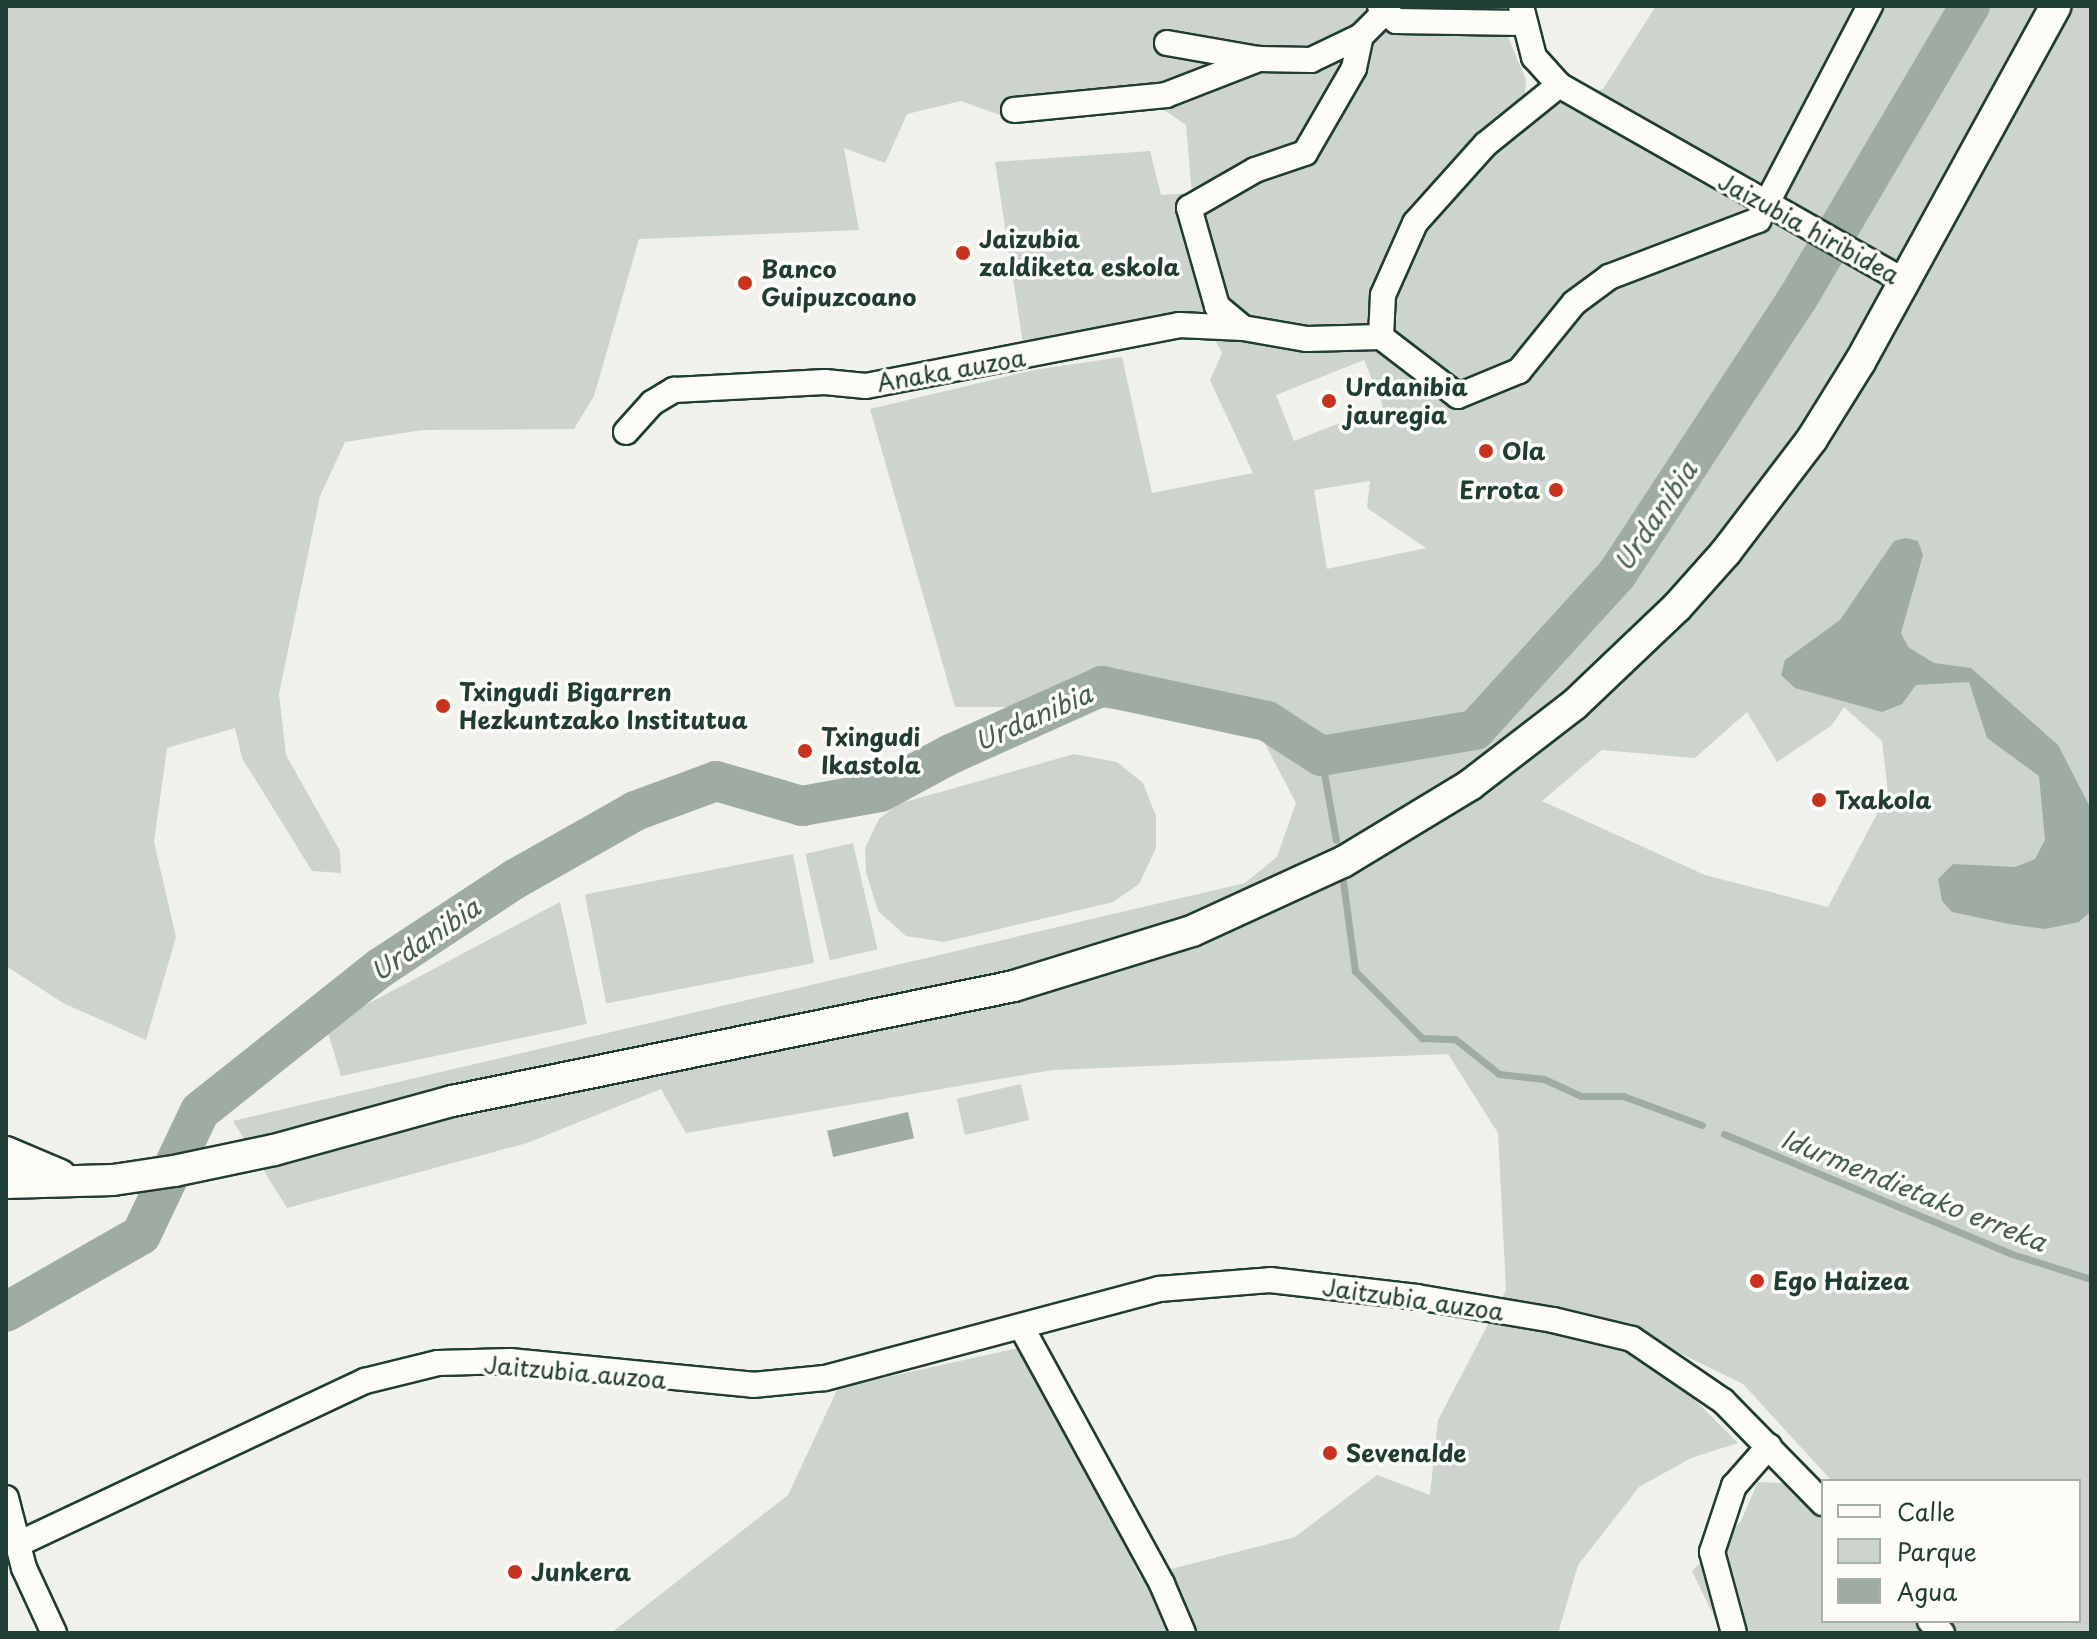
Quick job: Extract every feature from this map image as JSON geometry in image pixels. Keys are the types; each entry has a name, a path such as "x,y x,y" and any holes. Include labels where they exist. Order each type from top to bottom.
{"main road":[{"name":"Jaizubia hiribidea","path":"1907,283 2056,6"},
{"path":"6,1183 134,1178 215,1163 452,1101 1014,986 1192,931 1343,862 1416,820 1521,747 1677,607 1804,451 1907,283"},
{"path":"6,1152 73,1179"}],"street":[{"path":"1559,85 1486,144 1415,223 1383,295 1381,337 1458,396 1519,371 1574,303 1609,277 1758,220 1870,6"},
{"path":"1167,43 1259,59 1311,60 1361,36 1382,10 1396,21 1522,14"},
{"name":"Jaizubia hiribidea","path":"1522,14 1534,57 1559,85 1907,283"},
{"path":"1243,328 1217,306 1189,208 1255,170 1305,153 1354,68 1361,36"},
{"path":"1014,110 1166,95 1259,59"},
{"name":"Anaka auzoa","path":"626,432 652,403 674,390 825,382 866,386 1166,327 1243,328 1307,339 1381,337"},
{"name":"Jaitzubia auzoa","path":"16,1545 365,1381 438,1363 510,1361 753,1385 825,1378 1022,1328 1159,1289 1270,1280 1432,1300 1632,1339 1723,1401 1821,1501"},
{"path":"1022,1328 1162,1584 1183,1633"},
{"path":"1734,1633 1712,1552 1734,1486 1769,1446"},
{"path":"6,1498 16,1545 54,1633"}],"green space":[{"path":"6,6 1495,6 1526,80 1523,116 1603,89 1656,6 2091,6 2091,1633 1722,1633 1692,1571 1741,1521 1758,1482 1821,1485 1821,1623 2081,1623 2081,1479 1830,1479 1743,1384 1641,1334 1672,1377 1738,1443 1691,1458 1639,1487 1578,1565 1558,1633 611,1633 788,1495 838,1388 1032,1345 1140,1577 1295,1537 1377,1475 1430,1495 1438,1420 1506,1290 1498,1133 1448,1054 1052,1070 686,1133 661,1089 527,1143 287,1208 233,1121 1245,883 1277,857 1296,803 1261,736 1200,716 1088,707 955,707 870,409 1034,370 1122,357 1152,493 1253,473 1210,380 1222,353 1202,315 1023,344 995,162 1150,151 1161,195 1192,193 1186,125 1161,108 1042,121 1011,119 961,101 907,114 885,163 844,148 859,230 639,239 594,396 574,429 423,430 345,442 320,496 279,694 286,755 340,851 341,873 312,871 242,758 235,728 167,748 154,842 176,937 146,1040 63,1003 6,966","holes":["1364,360 1383,406 1294,441 1276,395","1370,481 1367,508 1426,548 1327,569 1314,490","1844,707 1882,741 1888,793 1828,907 1705,875 1542,801 1602,750 1695,758 1747,712 1777,762 1832,725"]},
{"path":"1074,754 1117,762 1143,783 1156,816 1156,848 1139,884 1113,902 944,942 906,936 878,911 866,872 865,848 879,819 898,804"},
{"path":"853,843 878,949 830,960 805,854"},
{"path":"793,854 814,963 606,1003 585,894"},
{"path":"560,902 587,1024 341,1076 326,1026"},
{"path":"1021,1084 1029,1120 965,1135 957,1099"}],"water":[{"path":"1906,538 1918,541 1923,555 1901,633 1908,647 1934,663 1971,668 2058,745 2091,809 2091,911 2079,922 2045,929 2009,924 1952,912 1942,901 1938,879 1953,864 2015,867 2035,859 2045,840 2039,776 1987,738 1969,682 1916,685 1902,704 1882,712 1795,688 1781,675 1785,660 1840,620 1894,541"},
{"path":"908,1112 914,1138 833,1157 827,1131"}],"waterway":[{"name":"Urdanibia","path":"6,1312 141,1235 200,1111 380,968 515,879 635,811 716,781 802,806 880,792 951,754 1102,686 1267,721 1321,756 1475,730 1617,574 1799,296 1970,6"},
{"name":"Idurmendietako erreka","path":"1321,756 1336,840"},
{"name":"Idurmendietako erreka","path":"1343,881 1355,971 1422,1038 1455,1039 1499,1074 1544,1079 1581,1096 1623,1096 1702,1125"},
{"name":"Idurmendietako erreka","path":"1724,1134 2012,1254 2091,1279"}],"place":[{"name":"Jaizubia zaldiketa eskola","path":"963,253"},
{"name":"Banco Guipuzcoano","path":"745,283"},
{"name":"Urdanibia jauregia","path":"1329,401"},
{"name":"Ola","path":"1486,451"},
{"name":"Errota","path":"1556,490"},
{"name":"Txingudi Bigarren Hezkuntzako Institutua","path":"443,706"},
{"name":"Txingudi Ikastola","path":"805,751"},
{"name":"Txakola","path":"1819,800"},
{"name":"Ego Haizea","path":"1757,1281"},
{"name":"Sevenalde","path":"1330,1453"},
{"name":"Junkera","path":"515,1572"}]}
